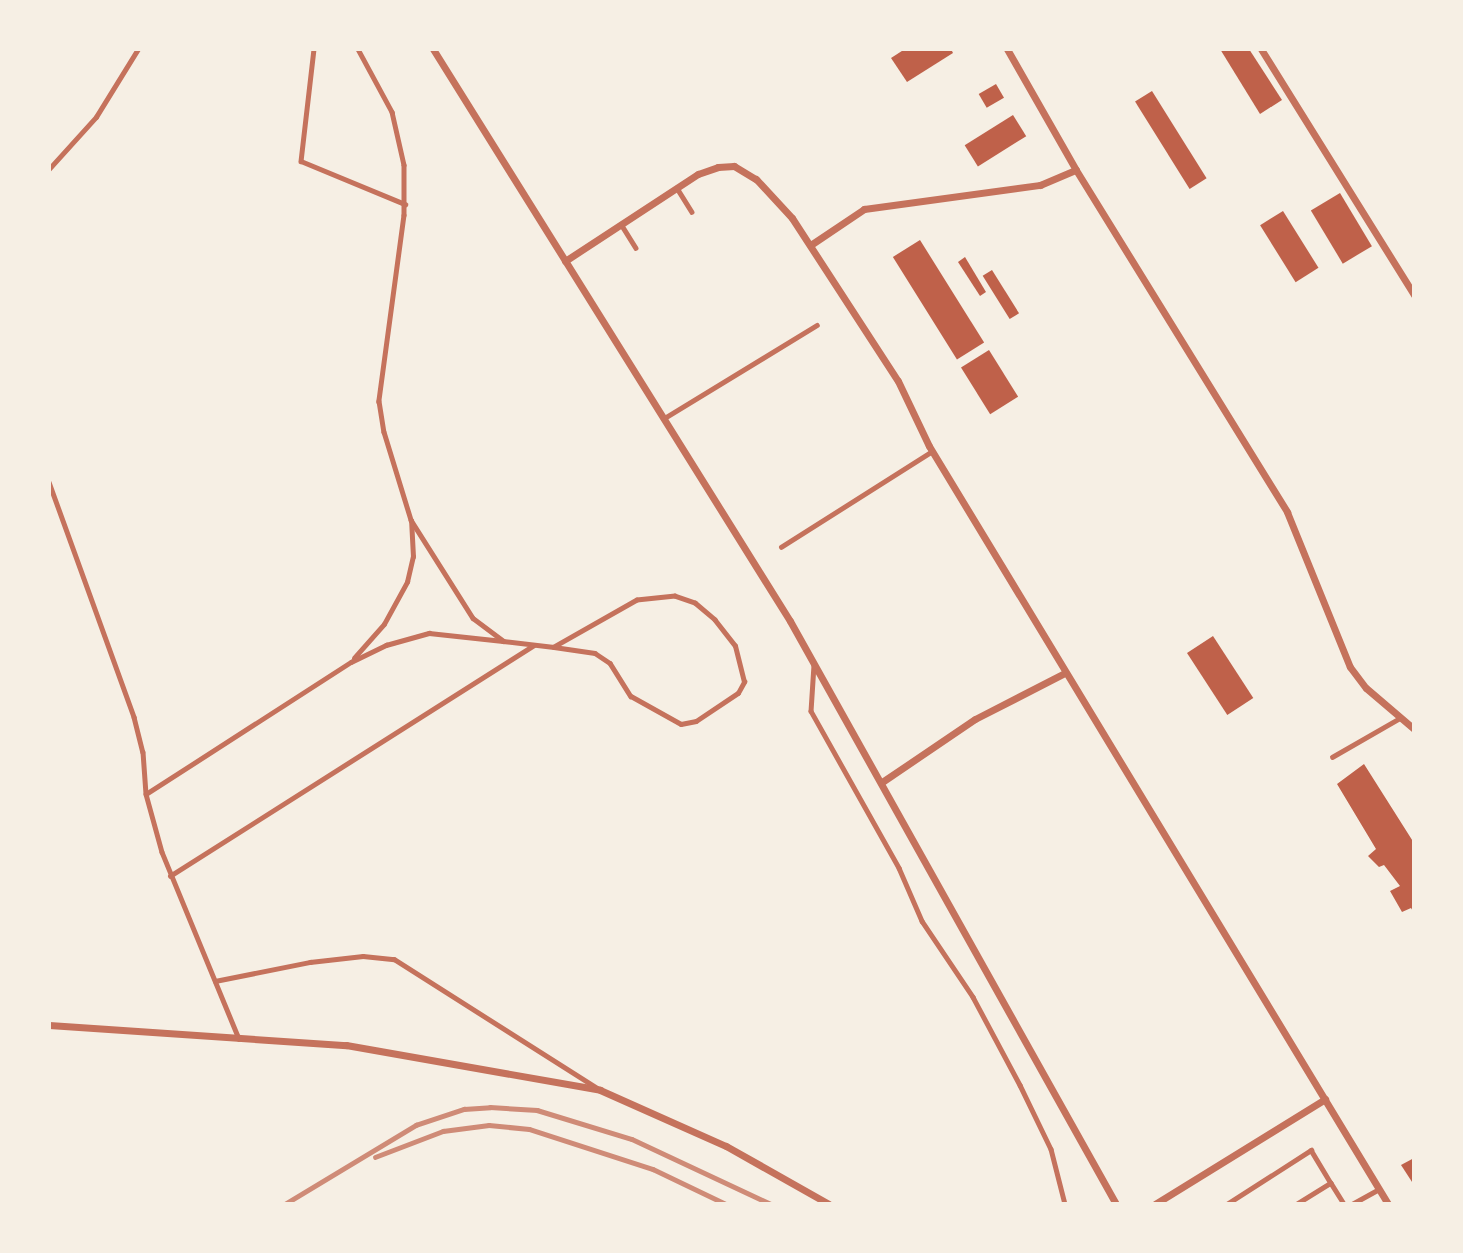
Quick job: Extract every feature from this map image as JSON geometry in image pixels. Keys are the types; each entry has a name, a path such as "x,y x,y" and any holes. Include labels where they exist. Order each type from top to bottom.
{"street":[{"path":"433,49 814,664 1116,1204"},
{"path":"1007,49 1076,170 1287,512 1350,667 1414,729"},
{"path":"1261,49 1414,295"},
{"path":"565,261 698,174 734,166 756,179 812,244 906,394 932,451 1388,1204"},
{"path":"812,244 864,209 1040,185 1076,170"},
{"path":"882,782 975,719 1065,673"},
{"path":"49,1025 240,1040 346,1045 600,1090 726,1146 829,1204"},
{"path":"1155,1204 1325,1099"}],"lane":[{"path":"49,169 96,117 138,49"},
{"path":"314,49 301,161 405,204"},
{"path":"351,662 384,624 407,582 413,557 411,520 384,432 379,401 405,204 404,165 392,112 358,49"},
{"path":"677,188 692,212"},
{"path":"621,224 636,248"},
{"path":"663,420 817,325"},
{"path":"781,547 932,451"},
{"path":"49,482 134,717 143,752 146,794 170,876 240,1040"},
{"path":"411,520 473,618 503,641"},
{"path":"146,794 351,662 429,633 603,656 631,696 681,724 696,721 727,700 744,682 735,646 715,620 695,603 675,596 636,600 554,648"},
{"path":"170,876 535,645"},
{"path":"814,664 811,711 899,868 922,921 973,997 1020,1085 1052,1149 1065,1204"},
{"path":"1332,757 1400,718"},
{"path":"214,981 310,962 363,957 394,959 600,1090"},
{"path":"1227,1204 1311,1150 1344,1204"},
{"path":"1297,1204 1331,1183"},
{"path":"1352,1204 1379,1189"}],"building":[{"path":"905,49 951,49 953,53 907,82 891,58"},
{"path":"1220,49 1249,49 1282,100 1260,114"},
{"path":"996,84 1004,98 987,108 979,94"},
{"path":"1152,91 1207,178 1190,189 1135,102"},
{"path":"1013,115 1026,136 978,166 965,145"},
{"path":"1340,193 1372,246 1343,264 1311,211"},
{"path":"1283,211 1319,268 1296,282 1260,225"},
{"path":"920,240 984,343 957,360 893,257"},
{"path":"965,257 986,292 980,296 958,262"},
{"path":"992,270 1019,313 1010,319 983,276"},
{"path":"989,350 1018,397 990,414 961,367"},
{"path":"1213,636 1253,698 1227,715 1187,653"},
{"path":"1364,764 1414,843 1414,913 1411,908 1402,912 1390,891 1400,886 1384,865 1379,867 1368,856 1376,849 1337,784"},
{"path":"1414,1158 1414,1185 1401,1165"}],"railway":[{"path":"285,1204 416,1125 464,1109 490,1107 537,1110 632,1139 771,1204"},
{"path":"375,1157 443,1131 489,1125 529,1129 653,1169 726,1204"}]}
